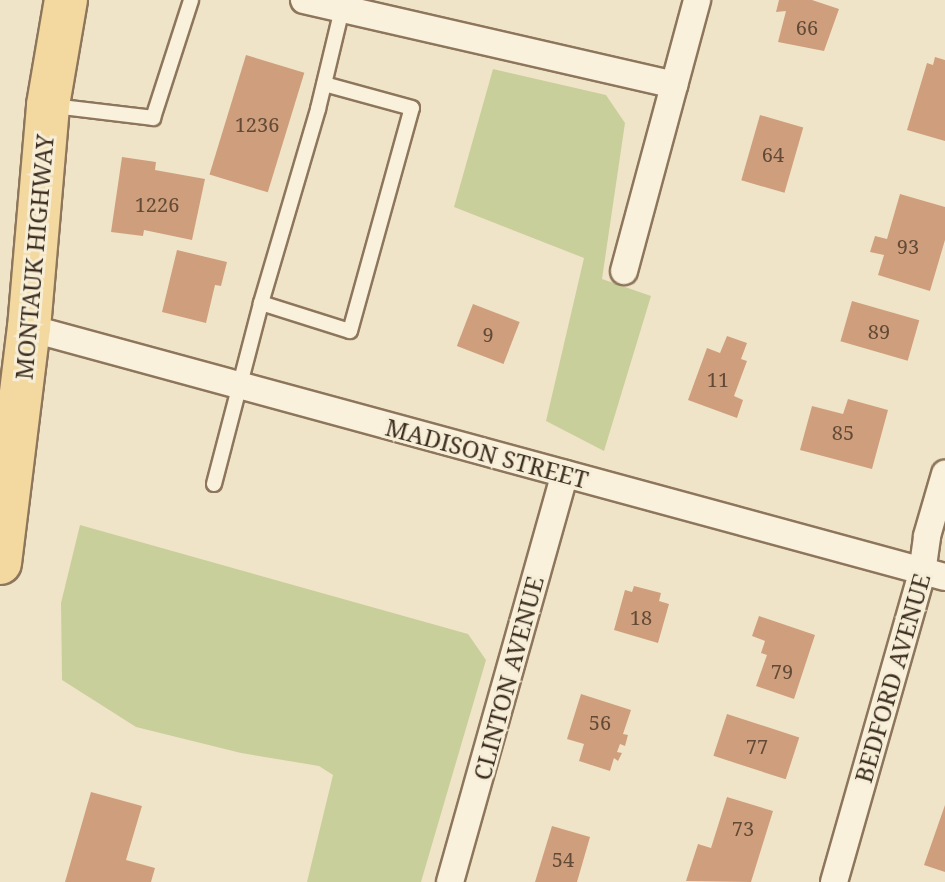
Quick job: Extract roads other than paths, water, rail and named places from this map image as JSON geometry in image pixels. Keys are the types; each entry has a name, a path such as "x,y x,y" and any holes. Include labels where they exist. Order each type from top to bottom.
{"main road":[{"name":"MONTAUK HIGHWAY","path":"0,563 5,492 29,328 48,105 66,0"}],"street":[{"path":"304,0 674,85"},
{"path":"624,271 697,0"},
{"name":"MADISON STREET","path":"29,328 934,575"},
{"name":"CLINTON AVENUE","path":"450,882 565,474"},
{"name":"BEDFORD AVENUE","path":"834,882 934,575 927,536 945,474"}],"lane":[{"path":"48,105 153,118 191,0"},
{"path":"214,484 342,9"},
{"path":"261,303 350,331 412,108 324,84"}]}
